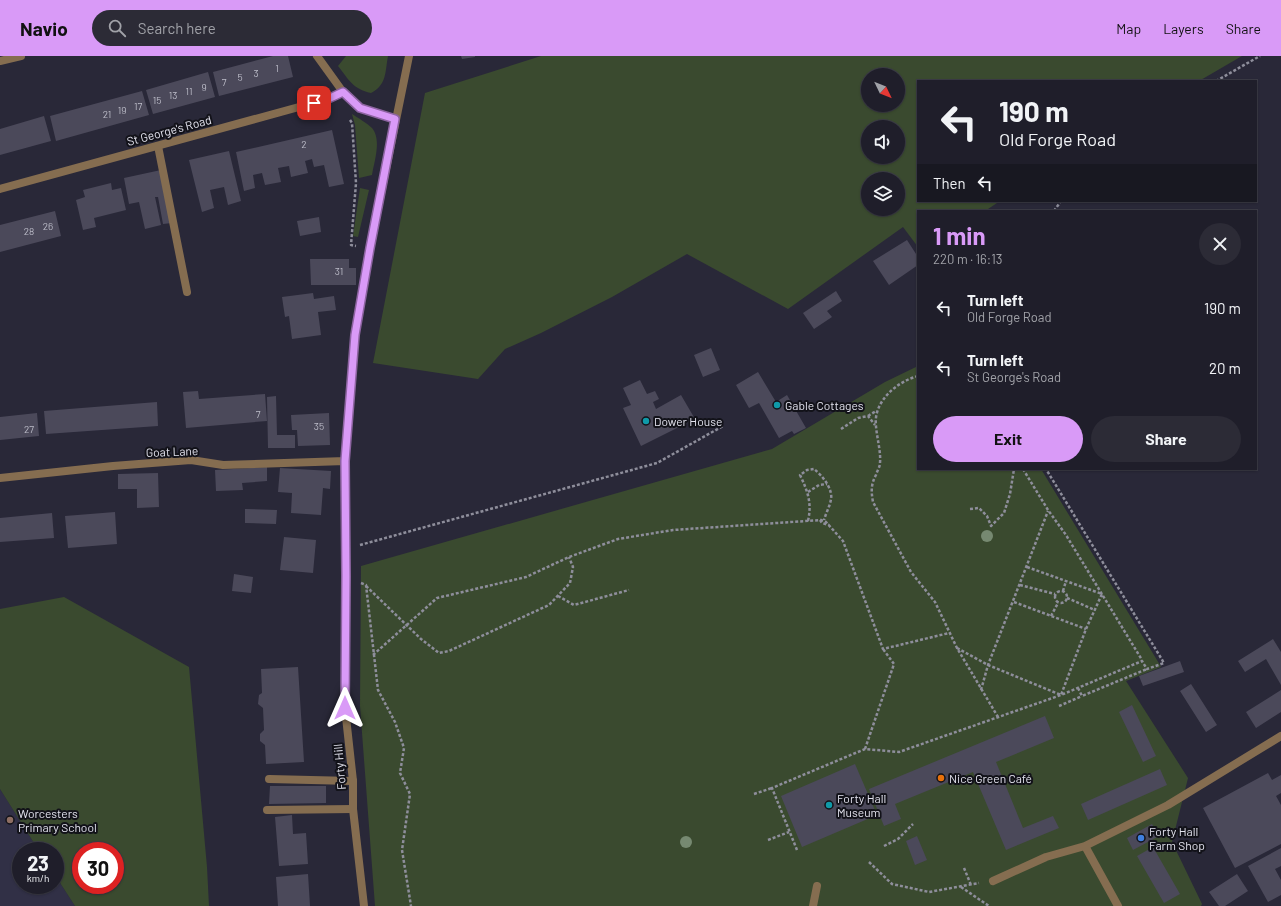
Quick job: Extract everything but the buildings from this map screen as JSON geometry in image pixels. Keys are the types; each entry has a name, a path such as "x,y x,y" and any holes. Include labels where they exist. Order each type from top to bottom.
{"street":[{"path":"0,61 21,56"},
{"path":"317,56 343,92 360,108 395,119"},
{"name":"Forty Hill","path":"364,906 353,809 353,781 345,708 345,461 355,335 370,248 409,56"},
{"name":"St George's Road","path":"0,189 328,99 343,92"},
{"path":"158,146 187,292"},
{"name":"Goat Lane","path":"0,478 113,466 191,460 223,465 345,461"},
{"path":"993,881 1046,858 1085,846 1168,805 1281,736"},
{"path":"269,779 353,781"},
{"path":"267,810 353,809"},
{"path":"1085,846 1118,906"},
{"path":"813,906 817,886"}],"path":[{"path":"1218,80 1260,56"},
{"path":"348,117 352,123 356,182 351,245 370,248"},
{"path":"841,430 858,418 868,416 877,410 887,394 908,379 917,376"},
{"path":"877,410 876,425 879,441 880,465 873,480 871,491 873,502 912,572 935,602 957,648 998,718"},
{"path":"868,416 876,425"},
{"path":"346,549 657,463 723,426"},
{"path":"808,521 810,511 808,492 800,475 807,470 814,469 819,472 827,484 832,497 822,520"},
{"path":"970,509 979,508 987,516 991,526 1004,513 1010,494 1014,470"},
{"path":"1024,470 1048,510 1066,535 1147,669"},
{"path":"1047,470 1164,663 1059,706"},
{"path":"808,492 819,486 827,484"},
{"path":"981,690 988,665 1014,602 1048,510"},
{"path":"373,655 437,598 526,577 569,557 618,539 665,532 822,520 829,525 843,541 884,649 894,664 865,749"},
{"path":"346,576 366,585 421,639 439,653 449,651 549,605 570,584 573,567 569,557"},
{"path":"1027,567 1102,594"},
{"path":"1063,591 1066,581"},
{"path":"366,585 378,690 394,722 404,748 400,773 410,794 402,850 410,906"},
{"path":"1020,585 1055,594 1058,591 1063,591"},
{"path":"558,596 574,605 629,590"},
{"path":"1063,591 1067,598 1095,610"},
{"path":"1055,594 1054,599 1058,603"},
{"path":"1061,695 1086,629 1102,594"},
{"path":"1058,603 1063,603 1067,598"},
{"path":"1014,602 1086,629"},
{"path":"1051,616 1058,603"},
{"path":"884,649 949,633"},
{"path":"957,648 988,665 1061,695"},
{"path":"754,794 772,788 865,749 899,752 998,718 1061,695 1142,660"},
{"path":"1078,688 1082,696"},
{"path":"772,788 797,850"},
{"path":"884,846 898,839 913,824"},
{"path":"768,840 789,832"},
{"path":"869,862 892,884 929,892 993,881"},
{"path":"964,868 971,885"},
{"path":"961,887 989,906"}],"shaded area":[{"name":"Worcesters Primary School","path":"0,789 33,842 12,842 12,894 64,894 64,889 75,906 0,906"}],"green space":[{"path":"346,56 388,56 386,73 383,82 376,90 371,93 365,91 349,80 338,66"},
{"path":"541,56 1242,56 1201,80 917,80 917,202 998,202 986,210 917,210 917,246 903,227 788,309 687,254 612,297 541,333 505,349 478,379 373,363 425,93"},
{"path":"352,114 372,128 375,133 377,145 372,175 359,178 355,125"},
{"path":"360,188 369,190 358,237 353,236"},
{"path":"917,366 917,470 1042,470 1160,665 1161,667 1126,681 1188,778 1172,842 1202,904 1201,906 375,906 360,706 361,566 772,449 885,382"},
{"path":"64,597 189,667 207,867 209,906 75,906 64,889 64,842 33,842 0,789 0,609"}],"place":[{"name":"Gable Cottages","path":"777,405"},
{"name":"Dower House","path":"646,421"},
{"name":"Nice Green Café","path":"941,778"},
{"name":"Forty Hall Museum","path":"829,805"},
{"name":"Worcesters Primary School","path":"10,820"},
{"name":"Forty Hall Farm Shop","path":"1141,838"}],"route":[{"path":"314,103 328,99 343,92 360,108 395,119 355,335 345,461 345,708"}]}
